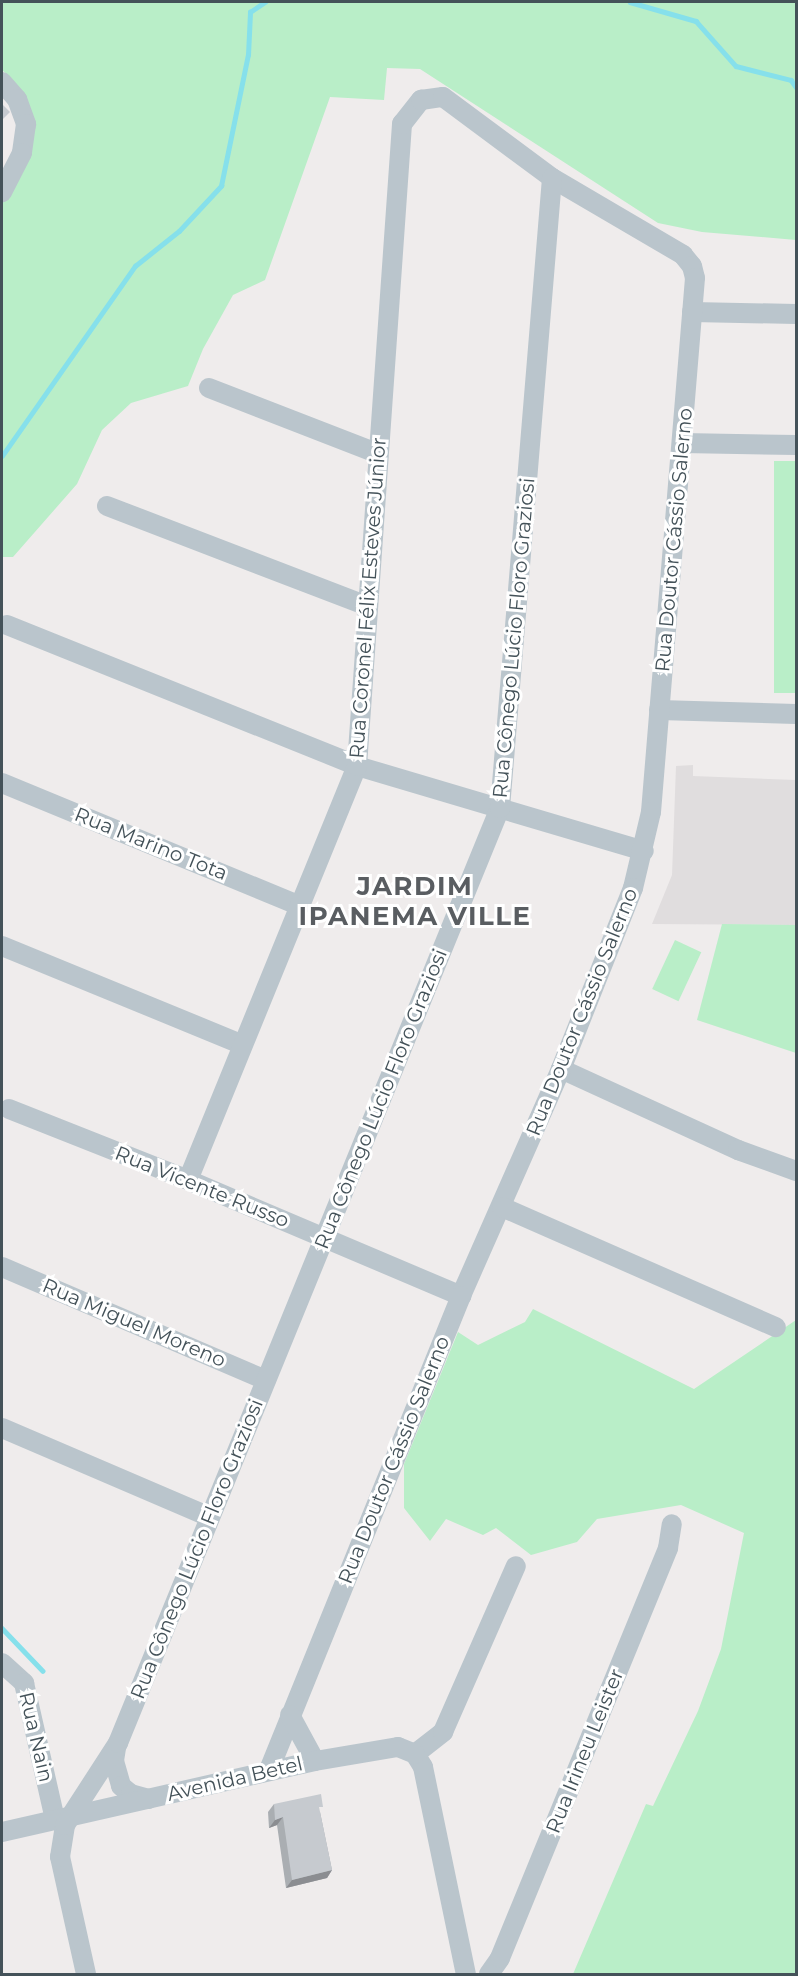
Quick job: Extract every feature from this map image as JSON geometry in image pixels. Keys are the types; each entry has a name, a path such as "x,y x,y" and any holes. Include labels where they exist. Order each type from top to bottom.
{"street":[{"path":"2,82 17,99 26,123 22,153 2,192"},
{"name":"Rua Coronel Félix Esteves Júnior","path":"188,1180 241,1044 357,766 377,453 402,124 421,100 443,97 552,178"},
{"name":"Rua Doutor Cássio Salerno","path":"269,1770 461,1296 502,1208 561,1069 644,851 651,812 693,312 692,266 683,255 552,178"},
{"name":"Rua Cônego Lúcio Floro Graziosi","path":"63,1818 96,1782 118,1743 500,808 552,178"},
{"path":"693,312 796,314"},
{"path":"209,388 377,453"},
{"path":"682,443 796,445"},
{"path":"107,506 367,606"},
{"path":"7,625 357,766 644,851"},
{"path":"659,710 796,714"},
{"name":"Rua Marino Tota","path":"2,783 300,906"},
{"path":"2,946 241,1044"},
{"path":"561,1069 738,1150 796,1171"},
{"name":"Rua Vicente Russo","path":"9,1109 188,1180 461,1296"},
{"path":"502,1208 776,1327"},
{"name":"Rua Miguel Moreno","path":"2,1267 266,1380"},
{"path":"2,1428 210,1517"},
{"name":"Rua Irineu Leister","path":"489,1974 500,1958 668,1548 672,1524"},
{"path":"466,1974 423,1767 415,1754 443,1732 516,1566"},
{"name":"Rua Nain","path":"2,1663 24,1683 63,1818"},
{"path":"290,1715 315,1761"},
{"name":"Rua Cônego Lúcio Floro Graziosi","path":"118,1743 114,1761 121,1786"},
{"name":"Avenida Betel","path":"2,1832 315,1761 398,1747 415,1754"},
{"path":"61,1862 71,1835 104,1808 122,1797 121,1786"},
{"path":"121,1786 131,1794 148,1799"},
{"path":"63,1818 60,1844 61,1862 86,1974"},
{"path":"22,1827 44,1839 61,1862"}],"shaded area":[{"path":"693,765 693,776 796,780 796,925 652,924 672,875 676,766"}],"green space":[{"path":"2,2 796,2 796,240 702,232 658,223 420,69 387,68 384,100 330,97 265,280 233,295 203,349 188,386 131,403 102,430 77,484 13,557 2,557 2,199 31,116 12,79 2,70"},
{"path":"774,461 796,461 796,693 774,693"},
{"path":"722,924 796,925 796,1053 697,1020"},
{"path":"675,940 701,952 678,1001 652,989"},
{"path":"533,1309 694,1389 796,1320 796,1974 573,1974 646,1804 653,1806 698,1711 721,1649 744,1533 681,1505 597,1519 577,1542 531,1555 496,1528 483,1535 446,1519 430,1541 404,1508 404,1464 458,1332 478,1345 525,1322"}],"building":[{"path":"2,104 10,112 2,120"},
{"path":"321,1794 323,1807 319,1807 332,1870 292,1880 283,1817 275,1820 274,1804"}],"waterway":[{"path":"2,456 135,266 179,231 221,186 248,55 250,12 265,2"},
{"path":"630,2 696,21 736,66 791,80 796,87"},
{"path":"2,1628 43,1671"}],"district":[{"name":"JARDIM IPANEMA VILLE","path":"415,902"}]}
